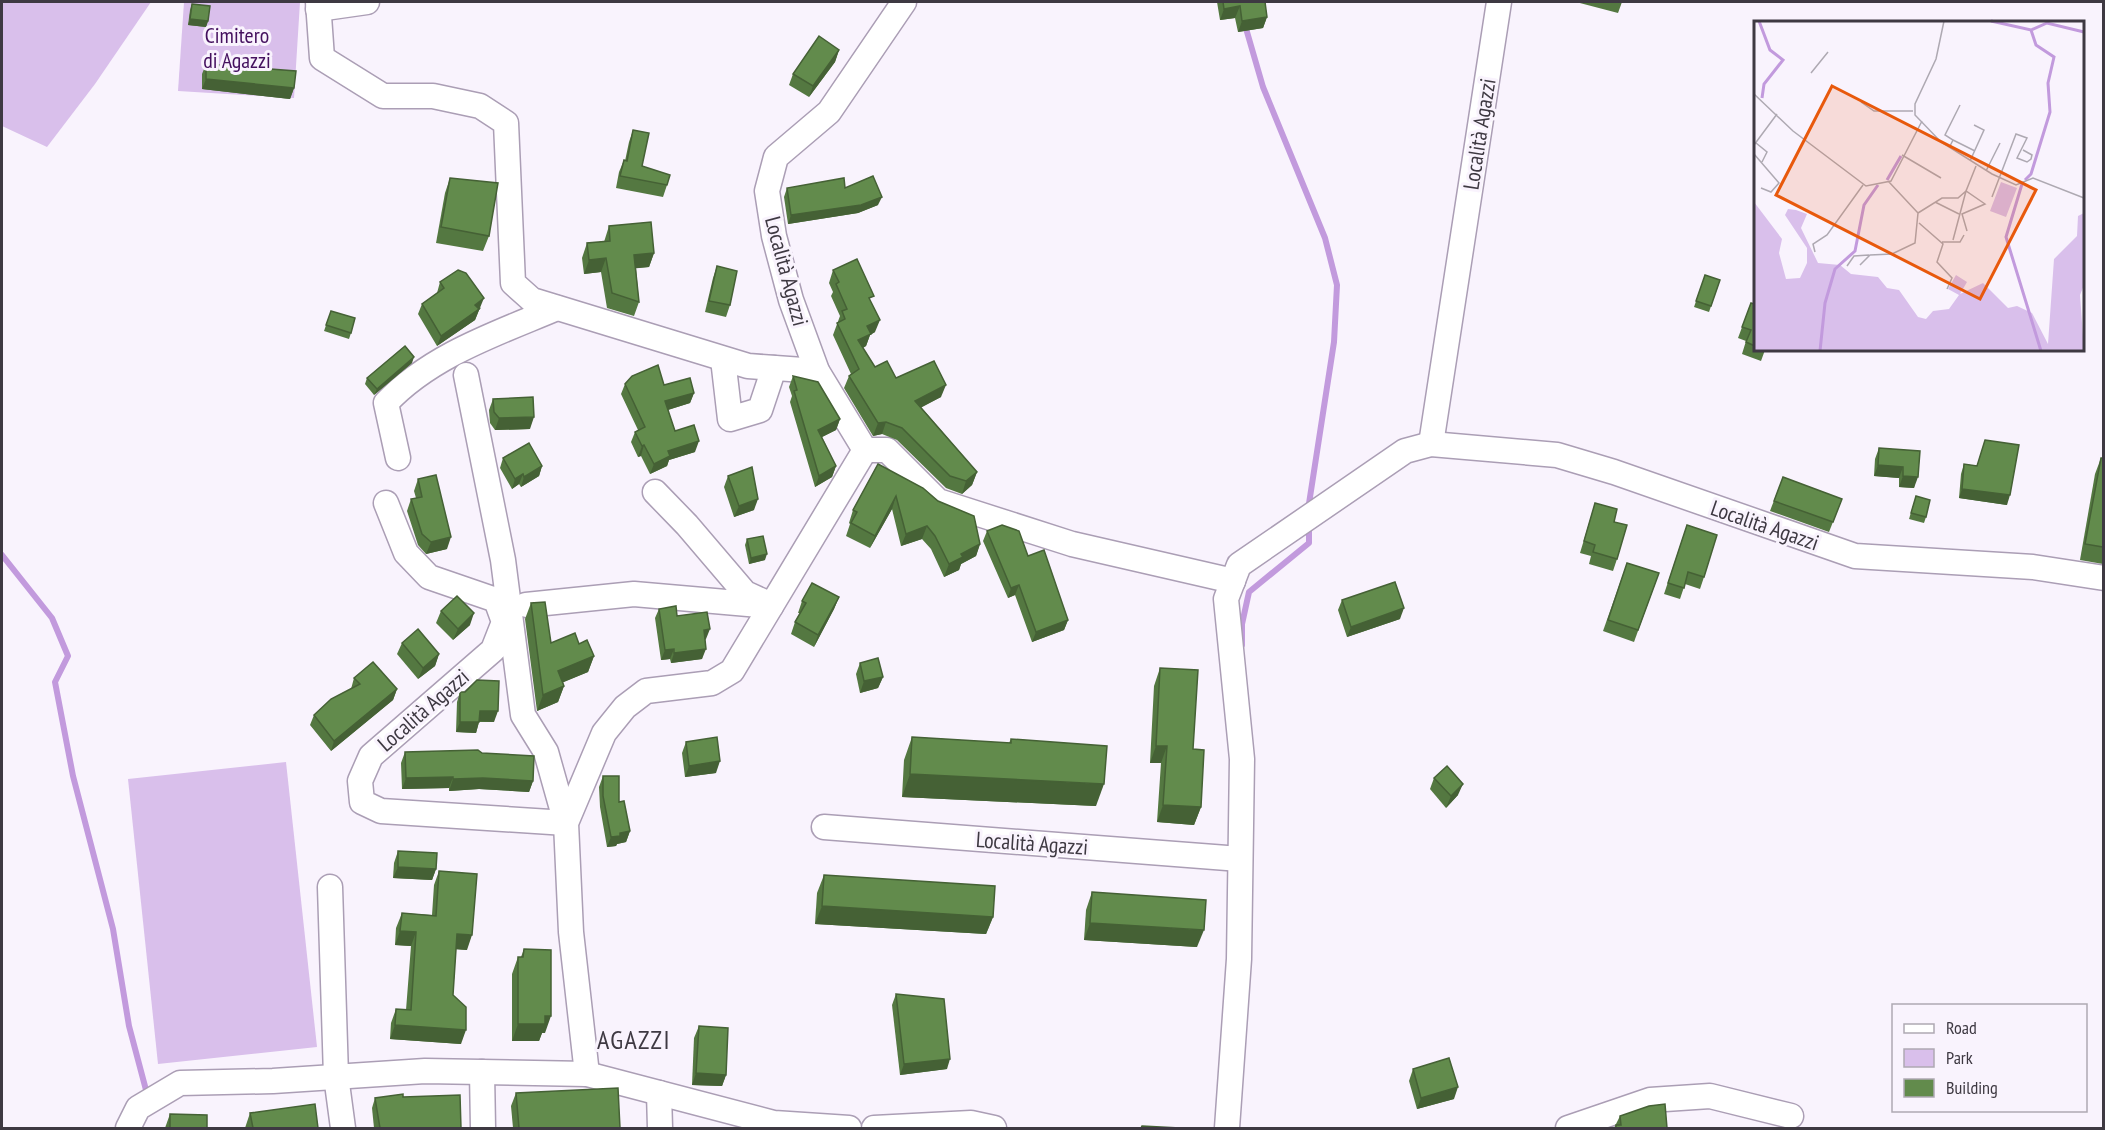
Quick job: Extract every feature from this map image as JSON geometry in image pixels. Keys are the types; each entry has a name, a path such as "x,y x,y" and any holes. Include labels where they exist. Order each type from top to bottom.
{"street":[{"path":"367,2 318,5 322,58 383,96 433,96 468,103 480,106 506,123 513,284 532,300 748,366 817,371"},
{"name":"Località Agazzi","path":"865,450 817,371 792,300 777,247 767,191 776,156 829,112 904,2"},
{"name":"Località Agazzi","path":"1431,444 1499,2"},
{"path":"398,458 386,403 402,386 458,350 557,308"},
{"path":"723,359 730,419 760,410 774,368"},
{"path":"466,375 503,560 517,602 523,715 546,752 566,823 572,932 587,1074"},
{"name":"Località Agazzi","path":"1227,1128 1239,958 1242,759 1226,599 1239,565 1405,451 1431,444 1557,455 1614,472 1855,556 2032,567 2103,578"},
{"path":"566,823 604,733 626,707 646,691 711,683 732,671 865,450 887,450 938,501 1072,544 1233,581"},
{"path":"655,492 687,525 745,593 771,606"},
{"name":"Località Agazzi","path":"386,503 406,553 429,576 496,600 504,622 493,650 371,756 360,781 362,802 381,811 566,823"},
{"path":"517,602 591,584 681,581"},
{"path":"517,602 634,594 771,606"},
{"name":"Località Agazzi","path":"824,827 1240,859"},
{"path":"330,887 336,1076 343,1128"},
{"path":"128,1128 138,1108 180,1083 425,1071 587,1074 774,1123 849,1128"},
{"path":"482,1072 483,1128"},
{"path":"659,1093 660,1128"},
{"path":"1568,1128 1650,1100 1710,1096 1791,1116"},
{"path":"883,1128 971,1123 994,1128"}],"green space":[{"path":"2,2 151,2 95,84 47,147 2,126"},
{"name":"Cimitero di Agazzi","path":"184,2 300,2 294,98 178,91"},
{"path":"286,762 317,1047 158,1064 128,779"}],"building":[{"path":"1223,2 1265,2 1267,17 1242,21 1240,6 1224,9"},
{"path":"192,4 210,6 208,21 190,19"},
{"path":"819,36 839,50 813,86 793,74"},
{"path":"206,64 296,71 294,88 206,79"},
{"path":"633,130 649,133 642,166 670,175 667,185 620,176 624,160 627,161"},
{"path":"873,176 882,197 861,205 791,215 787,188 844,178 845,188"},
{"path":"450,178 498,183 489,236 441,227"},
{"path":"651,222 654,253 634,255 639,302 612,293 606,258 589,260 587,243 610,241 609,226"},
{"path":"857,259 874,296 869,298 880,320 867,326 871,334 858,340 875,367 887,361 896,378 934,361 946,385 915,401 977,472 966,481 950,476 902,428 886,422 878,423 849,376 859,369 837,323 845,319 842,311 847,309 836,284 839,282 833,270"},
{"path":"717,266 737,271 730,305 709,301"},
{"path":"458,270 466,273 484,298 475,305 479,309 441,336 422,304 444,288 440,282"},
{"path":"1705,275 1720,280 1711,306 1696,301"},
{"path":"1751,303 1754,304 1754,346 1746,342 1751,330 1742,327"},
{"path":"331,311 355,318 351,333 326,325"},
{"path":"405,346 414,357 377,389 367,378"},
{"path":"658,365 664,385 690,378 694,393 665,401 675,431 694,425 699,441 668,451 670,456 654,464 635,432 645,427 625,384 632,376"},
{"path":"793,376 818,382 840,419 818,430 836,466 819,476 794,391 797,390"},
{"path":"533,397 534,417 499,418 494,412 493,399"},
{"path":"1985,440 2019,445 2010,495 1962,489 1964,464 1977,466"},
{"path":"529,443 542,466 524,477 523,474 515,479 503,458"},
{"path":"1879,448 1920,451 1918,477 1903,476 1903,467 1878,465"},
{"path":"2101,458 2103,458 2103,547 2085,544"},
{"path":"878,464 923,488 938,501 974,516 980,544 961,554 963,557 949,564 935,536 927,526 906,534 896,496 875,536 851,523 857,512 853,510"},
{"path":"752,467 758,499 739,506 728,476"},
{"path":"436,475 451,537 431,542 422,534 411,499 422,497 418,479"},
{"path":"1783,477 1842,499 1833,522 1774,501"},
{"path":"1916,496 1930,500 1926,517 1911,513"},
{"path":"1595,503 1617,509 1614,522 1627,525 1617,559 1593,552 1595,545 1584,541"},
{"path":"1002,525 1019,531 1028,556 1044,550 1068,620 1036,632 1019,585 1011,588 987,531"},
{"path":"1687,525 1717,535 1704,577 1688,572 1684,588 1668,583"},
{"path":"763,536 767,554 751,558 747,539"},
{"path":"1627,563 1659,573 1638,630 1608,620"},
{"path":"1395,582 1404,608 1351,627 1342,600"},
{"path":"812,583 839,597 818,635 795,622 806,603 802,601"},
{"path":"457,596 474,613 458,629 441,611"},
{"path":"545,602 551,643 575,633 579,644 587,640 594,656 558,671 564,686 543,695 531,603"},
{"path":"676,606 677,616 707,612 710,629 704,630 706,649 674,653 674,649 665,650 659,609"},
{"path":"418,629 439,654 423,668 402,643"},
{"path":"878,658 883,677 864,681 860,663"},
{"path":"373,662 397,689 334,741 314,715 331,699 360,684 354,678"},
{"path":"1160,668 1198,670 1193,749 1204,750 1201,807 1163,805 1167,746 1156,746"},
{"path":"477,680 499,681 498,711 480,711 479,722 460,722 460,692 465,692"},
{"path":"717,737 720,761 689,766 686,742"},
{"path":"912,737 1011,743 1011,739 1107,746 1104,784 910,774"},
{"path":"478,750 482,753 534,756 533,781 453,779 453,777 406,778 405,752"},
{"path":"1447,766 1463,784 1451,796 1434,778"},
{"path":"603,776 619,776 619,802 624,801 630,831 620,833 620,836 611,837 603,796"},
{"path":"398,851 437,853 436,869 398,867"},
{"path":"439,871 477,874 472,935 457,934 453,995 466,1007 466,1030 395,1025 396,1009 411,1010 416,932 400,931 402,913 436,916"},
{"path":"824,875 995,886 993,917 822,906"},
{"path":"1092,892 1206,900 1204,930 1090,923"},
{"path":"524,949 551,950 551,1016 545,1016 545,1024 518,1024 518,957 523,957"},
{"path":"896,994 944,999 950,1059 904,1064"},
{"path":"699,1026 728,1028 726,1075 696,1073"},
{"path":"1449,1058 1458,1087 1421,1098 1413,1069"},
{"path":"618,1088 620,1128 519,1128 516,1093"},
{"path":"403,1094 403,1097 460,1095 461,1128 380,1128 375,1098"},
{"path":"315,1104 318,1128 253,1128 250,1113"},
{"path":"1665,1104 1667,1128 1616,1128 1616,1125 1621,1125 1620,1116 1649,1106"},
{"path":"170,1114 207,1115 207,1128 170,1128"},
{"path":"1142,1126 1180,1128 1141,1128"}],"waterway":[{"path":"1245,25 1263,87 1325,238 1337,285 1334,342 1308,510"},
{"path":"1242,645 1242,624 1249,592 1309,543 1309,526"},
{"path":"2,555 52,618 68,656 55,682 73,776 113,929 129,1026 146,1090 145,1096"}],"district":[{"name":"AGAZZI","path":"634,1039"}]}
